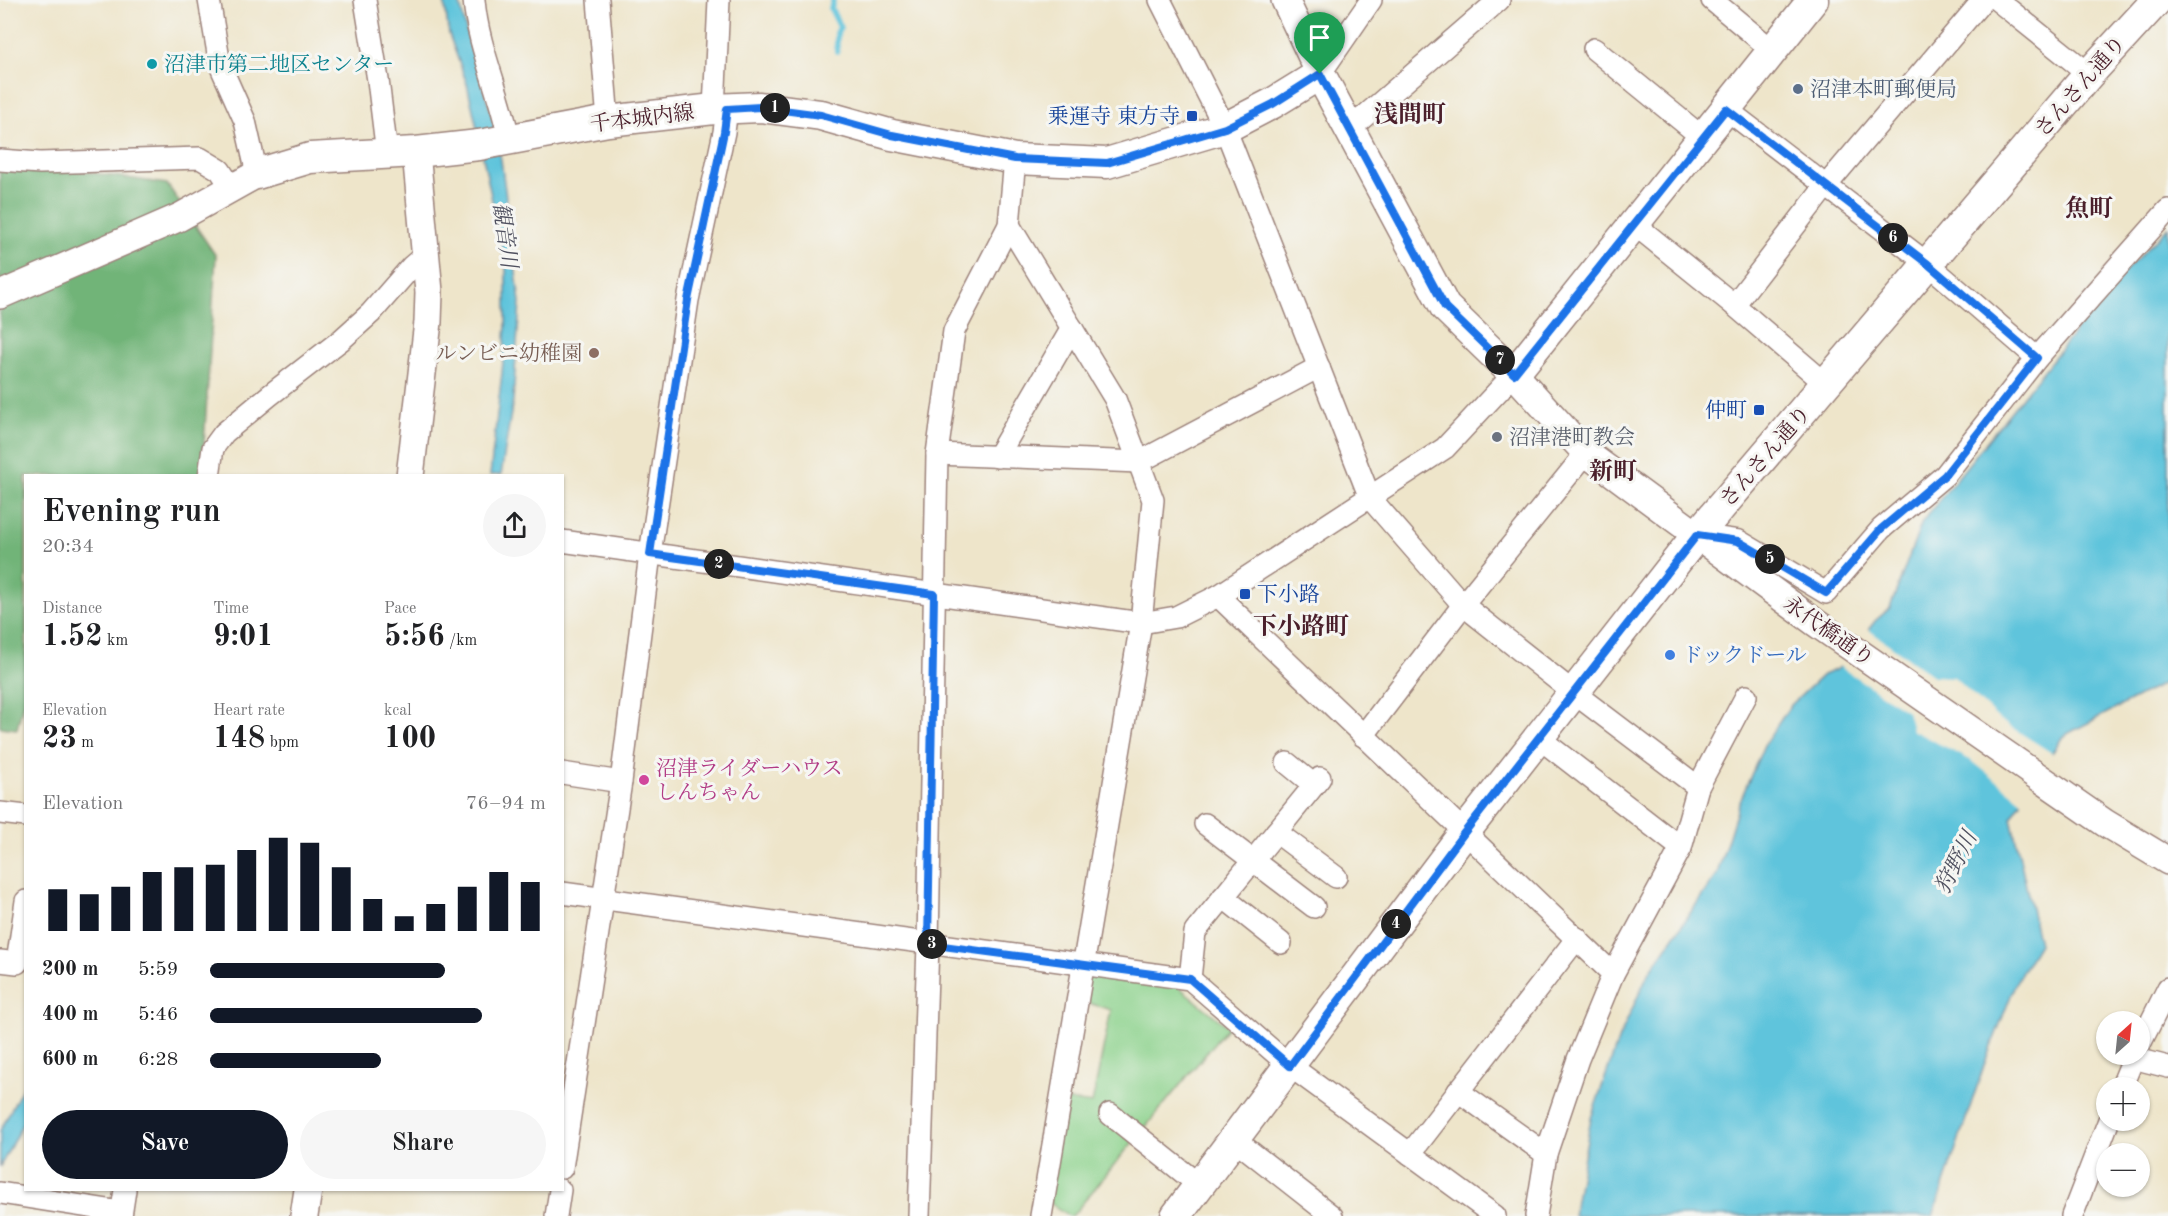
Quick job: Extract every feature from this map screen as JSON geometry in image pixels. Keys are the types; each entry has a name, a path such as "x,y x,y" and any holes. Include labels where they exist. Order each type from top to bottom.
{"main road":[{"path":"1320,74 1445,307 1514,374 1813,0"},
{"name":"さんさん通り","path":"1176,1216 1464,833 1697,535 2089,74 2157,0"},
{"name":"千本城内線","path":"244,181 310,158 416,152 608,122 720,109 760,107 821,115 892,135 1015,159 1107,163 1225,128 1273,104 1320,74"}],"street":[{"path":"209,0 220,65 245,121 244,181"},
{"path":"365,0 387,154"},
{"path":"474,0 485,57 505,115 496,141"},
{"path":"598,0 608,122"},
{"path":"564,1154 621,782 650,554 688,300 724,132 720,109 720,0"},
{"path":"1160,0 1225,128 1370,498 1463,605 1698,787"},
{"path":"1284,0 1320,74 1371,0"},
{"path":"1351,128 1498,0"},
{"path":"1712,0 1772,50"},
{"path":"1734,305 1825,187 1983,0"},
{"path":"1997,0 2089,74"},
{"path":"1594,49 1703,138"},
{"path":"1726,109 1928,264 2037,358"},
{"path":"410,474 428,322 429,292 416,152"},
{"path":"0,160 40,163 200,158 244,181"},
{"path":"919,1216 928,944 937,454 954,332 1009,225 1015,159"},
{"path":"0,295 180,217 244,181"},
{"path":"1697,535 1738,541 1826,593 1881,529 1945,475 2037,358 2168,210"},
{"path":"1634,224 1826,384"},
{"path":"1009,225 1114,399 1153,500 1141,623 1041,1216"},
{"path":"209,474 213,448 224,434 341,340 371,313 412,266 426,258"},
{"path":"998,457 1072,328"},
{"path":"937,454 1139,462 1319,367"},
{"path":"564,541 1141,623 1176,617 1218,596 1445,448 1514,374"},
{"name":"永代橋通り","path":"1514,374 1586,453 1816,623 2105,823 2168,861"},
{"path":"1363,736 1463,605 1586,453"},
{"path":"1218,596 1613,974"},
{"path":"1536,1216 1546,1154 1578,1059 1613,974 1682,849 1698,787 1746,696"},
{"path":"1539,738 1682,849"},
{"path":"1190,979 1195,932 1317,782 1287,763"},
{"path":"564,773 621,782"},
{"path":"0,813 24,816"},
{"path":"1205,824 1314,907"},
{"path":"1276,832 1336,877"},
{"path":"564,893 1190,979 1290,1066 1410,1154 1482,1212"},
{"path":"1223,897 1281,943"},
{"path":"0,961 17,963 24,915"},
{"path":"1410,1154 1577,938"},
{"path":"2150,1023 2168,988"},
{"path":"2150,1059 2168,1067"},
{"path":"1458,1091 1546,1154"},
{"path":"1110,1114 1199,1185"},
{"path":"2072,1216 2105,1131"},
{"path":"1234,1139 1332,1216"},
{"path":"0,1193 121,1214 125,1191"},
{"path":"304,1216 308,1191"},
{"path":"556,1216 560,1191"}],"green space":[{"path":"0,159 167,184 216,256 202,474 24,474 24,703 17,729 0,727"},
{"path":"1085,969 1174,983 1228,1027 1072,1216 1069,1216 1044,1199 1065,1100 1092,1104 1111,1010 1082,1001"}],"water":[{"name":"観音川","path":"444,0 459,0 492,116 501,160 520,302 513,400 501,474 490,474 506,326 506,267 467,84 449,34"},
{"name":"狩野川","path":"2168,227 2168,681 2063,736 2011,818 2039,944 2017,980 1987,1057 1933,1216 1573,1216 1591,1118 1619,1038 1647,976 1717,874 1740,801 1764,745 1790,706 1823,675 1838,669 1875,621 1890,608 1922,522 2117,279"},
{"path":"24,1085 24,1121 0,1167 0,1131"}],"pier":[{"path":"1866,628 1933,676 1954,677 2000,720 2055,755 2024,803 1972,761 1912,730 1907,711 1837,665"}],"waterway":[{"path":"833,0 831,9 840,27 837,33 837,51"}],"place":[{"name":"沼津市第二地区センター","path":"152,64"},
{"name":"沼津本町郵便局","path":"1798,89"},
{"name":"乗運寺 東方寺","path":"1192,116"},
{"name":"ルンビニ幼稚園","path":"594,353"},
{"name":"仲町","path":"1759,410"},
{"name":"沼津港町教会","path":"1497,437"},
{"name":"下小路","path":"1245,594"},
{"name":"ドックドール","path":"1670,655"},
{"name":"沼津ライダーハウス しんちゃん","path":"644,780"}],"district":[{"name":"浅間町","path":"1410,114"},
{"name":"魚町","path":"2089,208"},
{"name":"新町","path":"1613,471"},
{"name":"下小路町","path":"1301,626"}],"route":[{"path":"1320,74 1445,307 1514,374 1726,109 1928,264 2037,358 1945,475 1881,529 1826,593 1738,541 1697,535 1464,833 1290,1066 1190,979 928,944 934,594 650,554 688,300 727,109 760,107 821,115 892,135 1015,159 1107,163 1225,128 1273,104 1320,74"}]}
